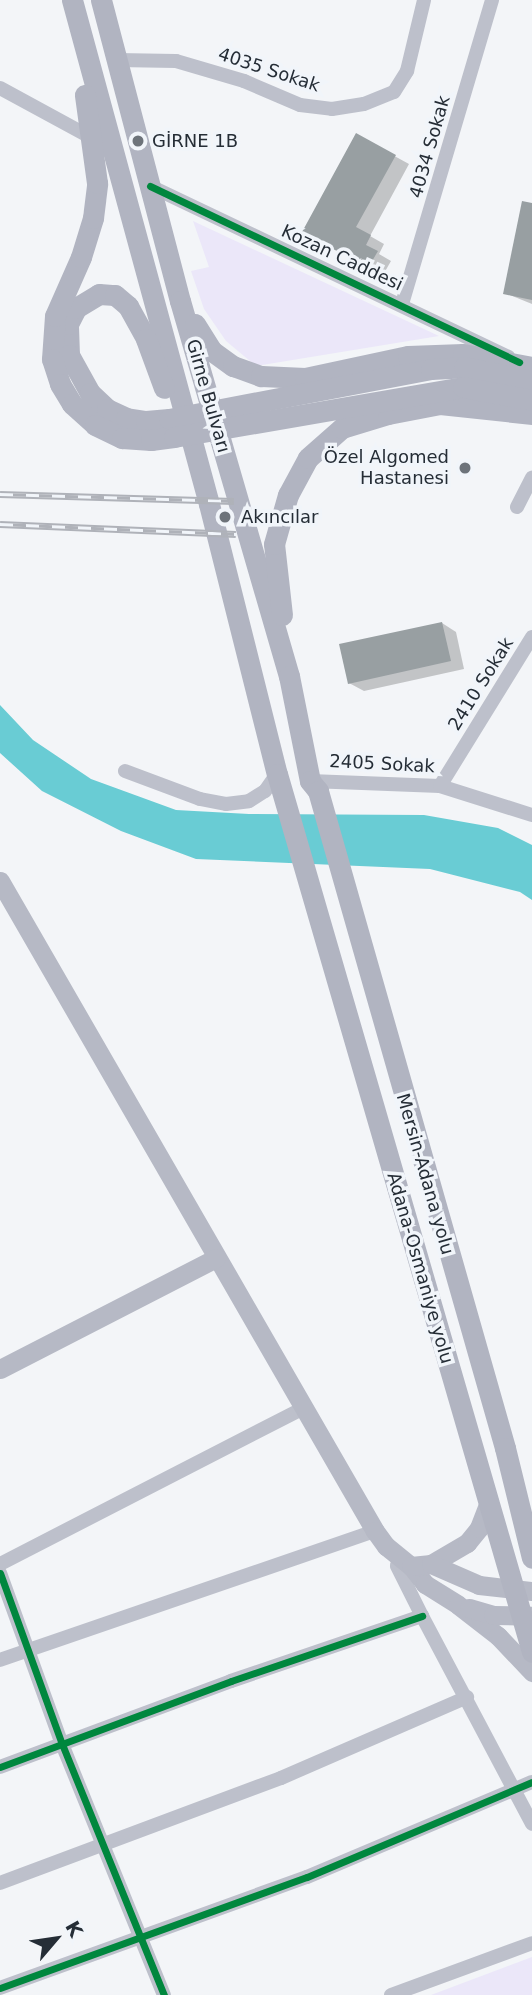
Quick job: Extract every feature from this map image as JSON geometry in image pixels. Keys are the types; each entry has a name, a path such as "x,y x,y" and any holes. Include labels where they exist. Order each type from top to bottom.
{"highway":[{"path":"71,0 97,183 93,218 81,257 55,316 61,357 90,393 107,409 126,418 146,421 169,419 431,369 464,367 532,380"},
{"name":"Girne Bulvarı","path":"71,0 209,504 277,774"},
{"name":"Girne Bulvarı","path":"102,2 180,301 289,676 314,786"},
{"path":"209,504 146,339 128,306 114,295 99,294 84,302 76,308 68,324 61,357 60,384 72,404 95,425 122,438 174,437 463,387 532,400"},
{"path":"180,301 212,351 233,366 261,376 305,378 408,356 463,354 526,364"},
{"path":"289,676 274,544 288,495 308,458 342,428 388,414 440,404 532,414"},
{"name":"Adana-Osmaniye yolu","path":"277,774 489,1502 523,1591 532,1652"},
{"name":"Mersin-Adana yolu","path":"314,786 505,1448 532,1558"}],"main road":[{"path":"0,881 375,1531 414,1563 479,1585 523,1591"},
{"path":"0,1369 216,1258"},
{"path":"414,1563 467,1543 479,1528 489,1502"},
{"path":"414,1563 425,1584 498,1636 532,1672"},
{"path":"458,1605 493,1615 526,1616"}],"street":[{"name":"4035 Sokak","path":"117,60 176,61 244,81 300,104 332,109 364,104 394,92 407,71 424,0"},
{"name":"4034 Sokak","path":"402,304 492,0"},
{"path":"0,88 92,138"},
{"name":"Kozan Caddesi","path":"150,186 526,364"},
{"path":"517,507 532,478"},
{"name":"2410 Sokak","path":"440,786 532,637"},
{"path":"125,771 200,799 226,804 249,801 265,791 277,774"},
{"name":"2405 Sokak","path":"314,786 440,786 532,815"},
{"path":"0,1564 304,1408"},
{"path":"0,1660 375,1531"},
{"path":"414,1563 397,1566 532,1824"},
{"path":"0,1573 30,1648 62,1744 164,1995"},
{"path":"0,1767 231,1681 422,1616"},
{"path":"0,1883 281,1778 467,1697"},
{"path":"0,1988 307,1877 532,1782"},
{"path":"391,1995 532,1943"}],"shaded area":[{"path":"193,221 439,336 256,366 226,341 204,309 191,271 209,267"},
{"path":"532,1957 532,1995 431,1995"}],"water":[{"path":"0,705 33,740 91,779 176,810 249,814 424,815 498,828 532,845 532,900 520,892 430,869 196,859 121,831 42,791 0,753"}],"building":[{"path":"356,133 396,155 356,227 371,235 366,245 378,251 368,268 302,232"},
{"path":"522,201 532,203 532,300 503,294"},
{"path":"442,622 451,661 348,684 339,644"}],"railway":[{"path":"0,494 234,501"},
{"path":"0,524 236,534"}],"cycle path":[{"path":"150,186 519,362"},
{"path":"0,1573 62,1744 164,1995"},
{"path":"0,1767 231,1681 422,1616"},
{"path":"0,1988 307,1877 532,1782"}],"place":[{"name":"GİRNE 1B","path":"138,141"},
{"name":"Özel Algomed Hastanesi","path":"465,468"},
{"name":"Akıncılar","path":"225,517"}]}
